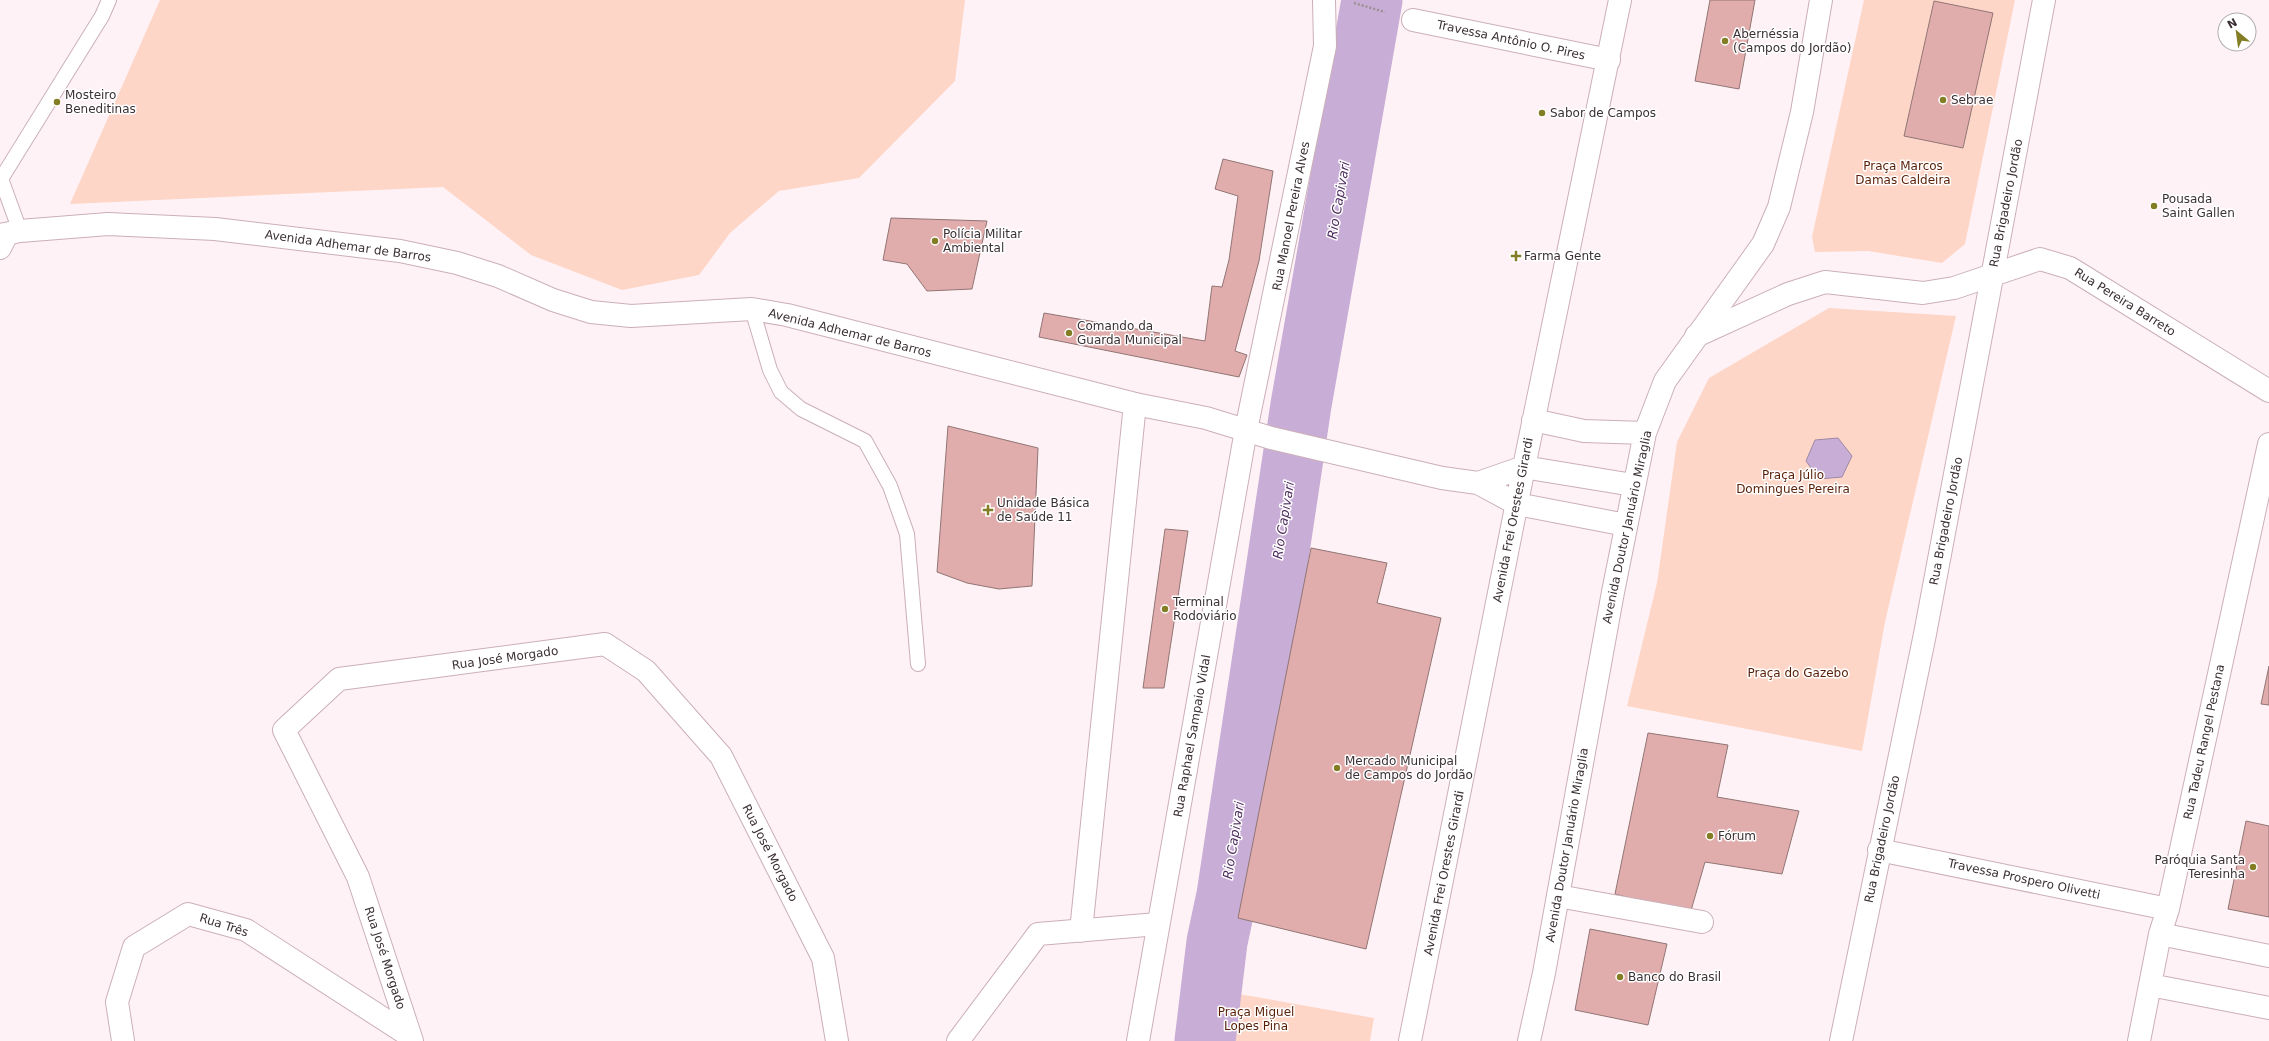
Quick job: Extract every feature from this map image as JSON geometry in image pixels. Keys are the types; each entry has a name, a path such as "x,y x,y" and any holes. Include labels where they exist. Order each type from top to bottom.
{"street":[{"name":"Rua Manoel Pereira Alves","path":"1246,430 1325,46 1324,0"},
{"name":"Avenida Frei Orestes Girardi","path":"1410,1041 1533,420 1609,60 1620,0"},
{"name":"Avenida Doutor Januário Miraglia","path":"1529,1041 1558,896 1633,485 1644,434 1665,381 1763,244 1779,207 1802,112 1821,0"},
{"name":"Rua Brigadeiro Jordão","path":"1841,1041 1879,850 1925,634 2044,0"},
{"name":"Travessa Antônio O. Pires","path":"1413,20 1609,60"},
{"name":"Avenida Adhemar de Barros","path":"7,237 108,224 215,228 400,251 457,263 498,276 553,300 591,312 631,316 752,309 787,315 1135,404 1206,418 1271,438 1442,478 1478,483"},
{"name":"Rua Pereira Barreto","path":"1696,336 1788,294 1825,282 1923,293 1954,288 2040,259 2070,268 2269,391"},
{"path":"1081,931 1135,404"},
{"path":"1533,420 1584,431 1644,434"},
{"name":"Rua Raphael Sampaio Vidal","path":"1138,1041 1246,430"},
{"name":"Rua Tadeu Rangel Pestana","path":"2139,1041 2160,934 2168,909 2269,444"},
{"path":"1478,483 1524,467 1633,485"},
{"path":"1478,483 1517,504 1626,525"},
{"name":"Rua José Morgado","path":"411,1038 358,878 284,730 339,679 605,644 646,672 721,756 823,958 837,1041"},
{"name":"Travessa Prospero Olivetti","path":"1879,850 2168,909"},
{"path":"1558,896 1702,922"},
{"name":"Rua Três","path":"123,1041 117,1002 134,947 188,914 246,930 411,1038"},
{"path":"958,1041 1038,934 1158,924"},
{"path":"2160,934 2269,956"},
{"path":"2150,985 2269,1008"}],"lane":[{"path":"7,237 0,178 102,16 109,0"},
{"path":"752,309 770,370 781,392 801,409 865,441 890,486 907,534 918,664"}],"path":[{"path":"1354,3 1390,13"}],"green space":[{"path":"160,0 965,0 955,81 859,178 779,191 730,233 699,275 622,290 531,255 443,187 70,204"},
{"name":"Praça Marcos Damas Caldeira","path":"1864,0 2015,0 1965,244 1942,263 1868,251 1815,252 1812,237"},
{"name":"Praça Júlio Domingues Pereira","path":"1829,308 1956,316 1885,622 1862,751 1627,706 1657,583 1677,442 1709,378"},
{"name":"Praça Miguel Lopes Pina","path":"1239,994 1374,1018 1370,1041 1230,1041"}],"shaded area":[{"path":"1838,438 1852,456 1842,477 1819,479 1806,461 1815,440"}],"building":[{"name":"Abernéssia (Campos do Jordão)","path":"1710,0 1755,0 1739,89 1695,81"},
{"path":"1934,1 1993,13 1963,148 1904,136"},
{"path":"1223,159 1273,171 1259,261 1235,351 1247,355 1239,377 1039,337 1044,313 1205,341 1212,286 1222,287 1229,260 1238,196 1215,189"},
{"name":"Polícia Militar Ambiental","path":"891,218 987,221 972,289 927,291 907,264 883,260"},
{"name":"Unidade Básica de Saúde 11","path":"948,426 1038,448 1032,586 999,589 967,583 937,572"},
{"name":"Terminal Rodoviário","path":"1165,529 1188,531 1164,688 1143,688"},
{"name":"Mercado Municipal de Campos do Jordão","path":"1311,548 1387,563 1377,603 1441,618 1366,949 1238,918"},
{"path":"2269,666 2269,705 2261,704"},
{"name":"Fórum","path":"1648,733 1728,745 1717,797 1799,811 1782,874 1705,862 1690,914 1615,894"},
{"name":"Paróquia Santa Teresinha","path":"2246,821 2269,826 2269,917 2228,909"},
{"name":"Banco do Brasil","path":"1590,929 1667,944 1648,1025 1575,1010"}],"waterway":[{"name":"Rio Capivari","path":"1205,1041 1217,942 1227,895 1301,405 1372,0"}],"place":[{"name":"Abernéssia (Campos do Jordão)","path":"1725,41"},
{"name":"Sebrae","path":"1943,100"},
{"name":"Mosteiro Beneditinas","path":"57,102"},
{"name":"Sabor de Campos","path":"1542,113"},
{"name":"Pousada Saint Gallen","path":"2154,206"},
{"name":"Polícia Militar Ambiental","path":"935,241"},
{"name":"Farma Gente","path":"1516,256"},
{"name":"Comando da Guarda Municipal","path":"1069,333"},
{"name":"Unidade Básica de Saúde 11","path":"988,510"},
{"name":"Terminal Rodoviário","path":"1165,609"},
{"name":"Mercado Municipal de Campos do Jordão","path":"1337,768"},
{"name":"Fórum","path":"1710,836"},
{"name":"Paróquia Santa Teresinha","path":"2253,867"},
{"name":"Banco do Brasil","path":"1620,977"}],"park label":[{"name":"Praça do Gazebo","path":"1798,673"}]}
